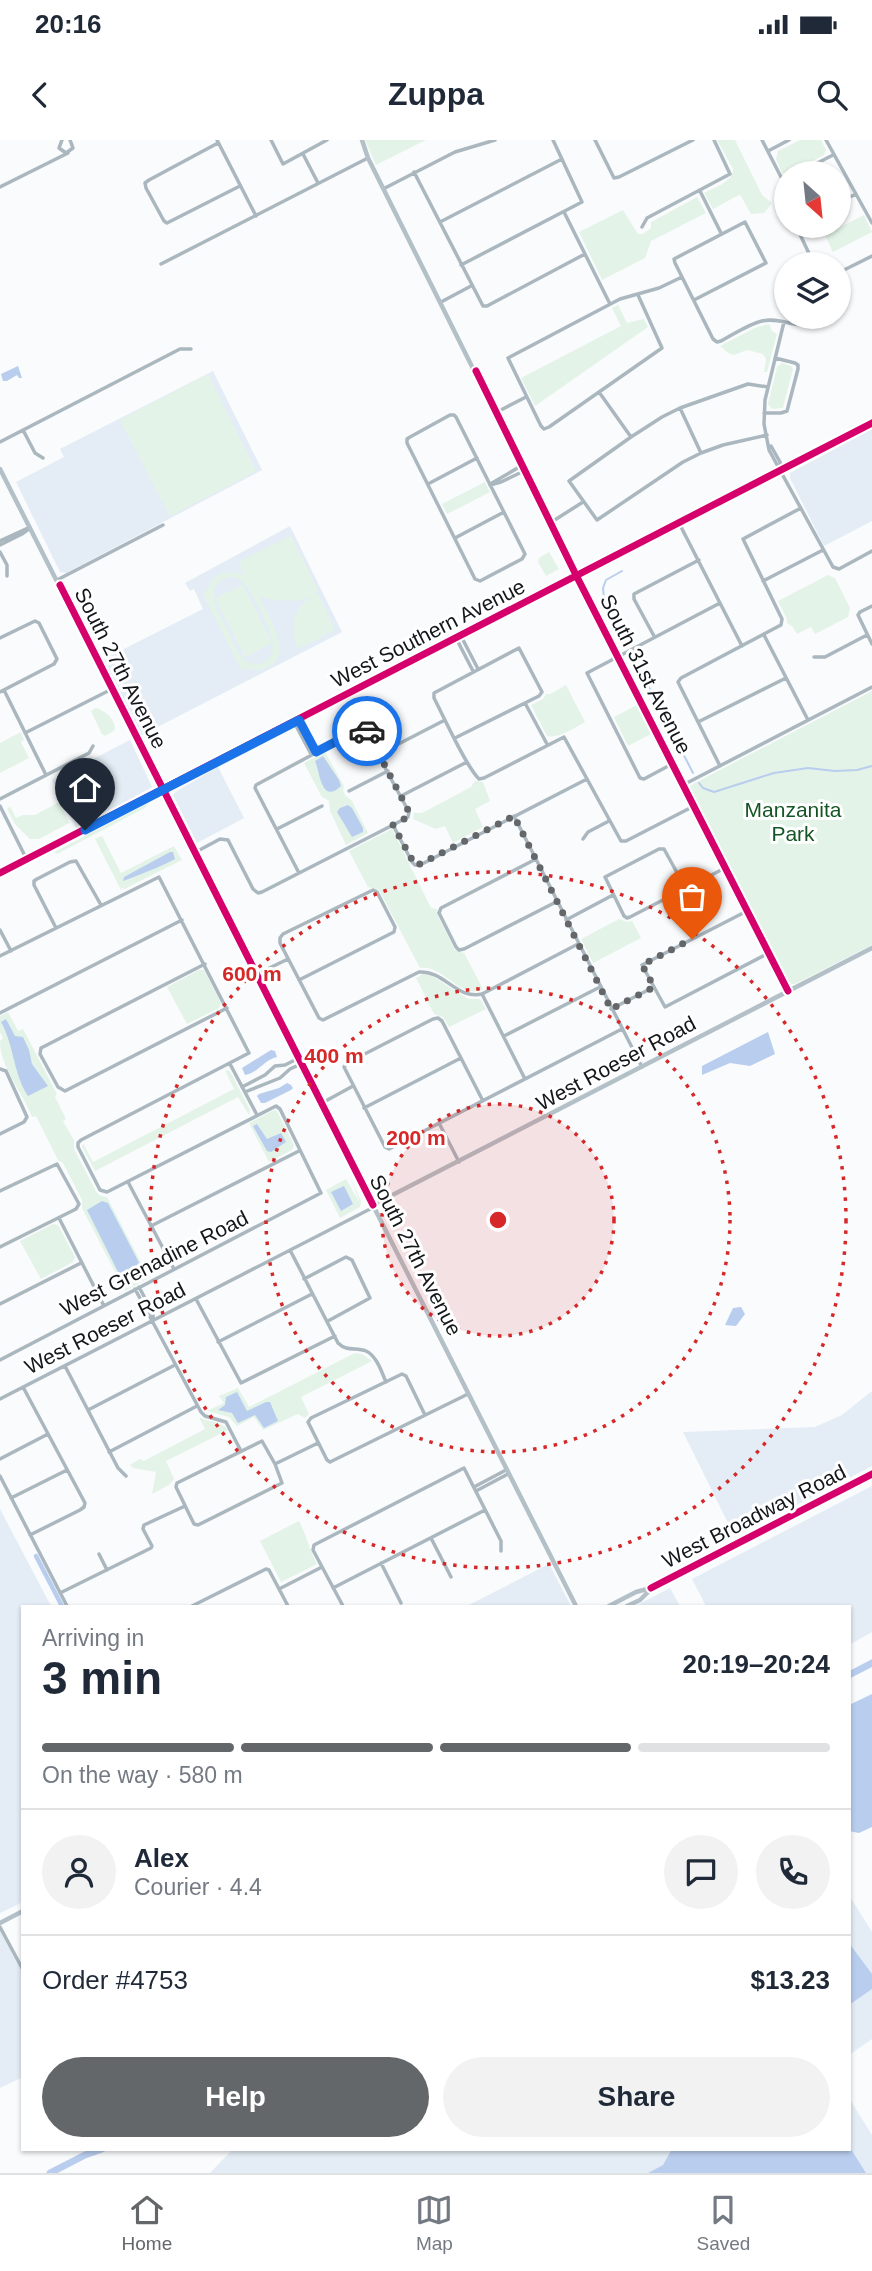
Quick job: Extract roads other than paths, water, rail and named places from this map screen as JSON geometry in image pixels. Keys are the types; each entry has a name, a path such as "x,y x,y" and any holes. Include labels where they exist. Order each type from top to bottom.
{"main road":[{"name":"South 31st Avenue","path":"362,140 368,158 577,577 788,991"},
{"name":"West Southern Avenue","path":"0,873 872,423"},
{"name":"South 27th Avenue","path":"0,468 575,1605"},
{"name":"West Roeser Road","path":"374,1206 872,948"},
{"name":"West Broadway Road","path":"611,1605 636,1592 651,1588 872,1474"},
{"name":"West Broadway Road","path":"629,1605 640,1600 651,1588"},
{"path":"0,1925 21,1912"}],"street":[{"path":"55,158 62,140"},
{"path":"0,187 68,153 73,148 71,140"},
{"path":"271,140 283,164 327,141"},
{"path":"384,188 455,152 495,140"},
{"path":"461,265 582,202 553,140"},
{"path":"595,140 614,178 693,140"},
{"path":"642,227 647,218 730,174 714,140"},
{"path":"762,140 774,162"},
{"path":"768,151 789,140"},
{"path":"826,140 872,223"},
{"path":"240,186 167,223 145,183 218,142 256,216"},
{"path":"59,147 62,152 68,153"},
{"path":"303,154 318,183"},
{"path":"821,161 833,155"},
{"path":"161,264 368,158"},
{"path":"440,222 562,159"},
{"path":"414,172 483,306 585,254"},
{"path":"699,191 721,233"},
{"path":"851,196 856,194"},
{"path":"564,212 610,304"},
{"path":"694,300 766,263 745,222 674,259 713,339 717,342 761,321 774,320"},
{"path":"851,266 872,256"},
{"path":"638,295 662,348 544,429 508,358 610,304 659,288 682,276"},
{"path":"441,302 471,286"},
{"path":"782,329 768,387 764,413 766,435 801,508 835,569 872,551"},
{"path":"0,442 180,349 191,349"},
{"path":"764,413 785,412 798,365 775,358"},
{"path":"766,435 723,445 683,462 597,520 569,481 631,437 680,408 748,384 768,387"},
{"path":"599,391 631,437"},
{"path":"495,413 526,397"},
{"path":"680,408 701,453"},
{"path":"454,415 524,557 477,581 428,484 407,439 454,415"},
{"path":"23,430 35,453 43,458"},
{"path":"428,484 477,458"},
{"path":"490,485 523,468"},
{"path":"550,523 583,502"},
{"path":"720,766 678,682 783,623 743,539 801,508"},
{"path":"455,538 504,512"},
{"path":"679,523 742,646"},
{"path":"57,580 163,525"},
{"path":"0,543 30,528"},
{"path":"763,581 823,550"},
{"path":"0,552 6,565 7,576"},
{"path":"654,637 634,596 636,592 699,560"},
{"path":"672,764 642,779 587,673 720,603"},
{"path":"872,606 858,615 872,645"},
{"path":"0,638 35,621 39,623 57,661 2,691 46,775"},
{"path":"764,635 808,721"},
{"path":"814,657 825,657 867,635"},
{"path":"459,637 478,669"},
{"path":"459,637 473,671"},
{"path":"455,738 542,692 519,648 434,693 434,698 467,762 479,779 564,737 621,841 626,841 694,806"},
{"path":"698,722 786,678"},
{"path":"683,785 872,687"},
{"path":"25,733 112,689"},
{"path":"525,703 547,745"},
{"path":"379,754 446,720"},
{"path":"297,721 314,753"},
{"path":"194,853 225,839 229,841 253,889 258,893 299,873 393,825 409,815 364,729 256,785 299,873"},
{"path":"0,799 89,753 93,746"},
{"path":"401,796 467,762"},
{"path":"349,791 388,771"},
{"path":"393,825 415,865 420,864 587,779"},
{"path":"0,806 27,860"},
{"path":"276,829 322,806"},
{"path":"514,816 642,1067"},
{"path":"583,839 588,832 608,821"},
{"path":"686,889 664,849 659,849 605,877 627,918 686,889 726,868"},
{"path":"536,859 442,908 439,913 459,950 558,901"},
{"path":"56,928 34,881 74,860 79,863 101,905"},
{"path":"0,956 159,877 249,1053 78,1143 99,1188 103,1192 128,1182 276,1106 300,1150 151,1226"},
{"path":"299,980 394,932 395,927 373,890 283,934 280,938 299,980 319,1018 323,1020 419,972 436,974 472,997 482,995 578,944"},
{"path":"566,920 613,895"},
{"path":"747,911 642,965 665,1007 769,953"},
{"path":"0,1013 182,919"},
{"path":"0,930 11,951"},
{"path":"255,975 288,958"},
{"path":"205,964 41,1048 40,1051 58,1087 62,1091 228,1008"},
{"path":"503,1036 600,987"},
{"path":"611,1009 654,987"},
{"path":"482,995 525,1079"},
{"path":"483,1101 438,1018 433,1018 346,1063 344,1067 387,1149 483,1101 622,1029"},
{"path":"365,1108 461,1058"},
{"path":"242,1087 265,1075 275,1066 300,1061"},
{"path":"245,1092 280,1078 300,1061"},
{"path":"230,1063 257,1115"},
{"path":"0,1134 27,1119 2,1069"},
{"path":"321,1103 353,1086"},
{"path":"439,1123 459,1162"},
{"name":"West Grenadine Road","path":"0,1360 321,1193 300,1150"},
{"path":"0,1191 57,1164 78,1202 78,1207 0,1247"},
{"path":"128,1182 174,1269"},
{"name":"West Roeser Road","path":"0,1399 374,1206"},
{"path":"58,1217 104,1306"},
{"path":"290,1251 334,1336 344,1348 368,1352 376,1361 386,1382"},
{"path":"304,1279 349,1257 352,1260 370,1298 327,1321"},
{"path":"0,1304 81,1262"},
{"path":"137,1288 148,1315 197,1406 205,1416 226,1422 242,1451"},
{"path":"218,1342 313,1294"},
{"path":"196,1299 240,1383 334,1336"},
{"path":"88,1410 176,1365"},
{"path":"65,1366 109,1452 126,1476"},
{"path":"425,1415 404,1374 308,1421 329,1462 468,1394"},
{"path":"23,1387 85,1505 30,1535"},
{"path":"109,1452 197,1406"},
{"path":"0,1459 48,1434"},
{"path":"263,1441 283,1482 195,1525 176,1484 242,1451 263,1441"},
{"path":"275,1465 318,1443"},
{"path":"342,1605 313,1546 464,1468 501,1541 501,1551"},
{"path":"11,1498 67,1470"},
{"path":"475,1489 508,1472"},
{"path":"0,1476 66,1605"},
{"path":"60,1594 152,1547 144,1527 185,1506"},
{"path":"333,1588 485,1510"},
{"path":"431,1538 451,1577"},
{"path":"99,1554 107,1570"},
{"path":"381,1563 401,1603"},
{"path":"279,1589 322,1567"},
{"path":"194,1605 265,1569 269,1570 287,1605"},
{"path":"0,1925 21,1966"},
{"path":"15,1955 21,1952"}],"water":[{"path":"18,366 22,378 17,375 3,381 1,374"},
{"path":"323,756 341,786 334,791 325,789 320,779 315,761"},
{"path":"348,805 363,828 363,832 352,837 337,812"},
{"path":"173,852 175,859 123,881 124,877"},
{"path":"6,1019 15,1036 23,1037 32,1064 48,1086 28,1096 19,1078 9,1040 1,1022"},
{"path":"768,1032 775,1054 750,1066 730,1063 702,1075 702,1066"},
{"path":"271,1050 275,1051 277,1057 245,1075 242,1068"},
{"path":"287,1083 293,1088 291,1090 261,1103 257,1096 259,1094"},
{"path":"257,1124 267,1139 281,1133 286,1142 271,1152 267,1151 253,1126"},
{"path":"344,1186 353,1204 341,1211 331,1192"},
{"path":"102,1201 108,1203 146,1276 139,1280 135,1278 125,1286 87,1210"},
{"path":"741,1307 745,1314 736,1326 725,1325 733,1308"},
{"path":"237,1392 247,1411 270,1402 278,1421 264,1428 255,1415 238,1423 232,1413 218,1410 225,1405 226,1397"},
{"path":"872,1694 872,1827 859,1833 851,1831 851,1704"},
{"path":"851,1946 872,1974 872,1989 851,2004"},
{"path":"851,2149 866,2173 648,2173 663,2165 671,2151"}],"waterway":[{"path":"622,571 606,580 603,588 604,598 627,646"},
{"path":"632,654 693,773"},
{"path":"699,783 703,788 714,792 774,773 808,768 857,770 872,766"},
{"path":"36,1556 61,1605"},
{"path":"851,1674 872,1663"},
{"path":"50,2173 96,2151"}],"park label":[{"name":"Manzanita Park","path":"793,821"}]}
